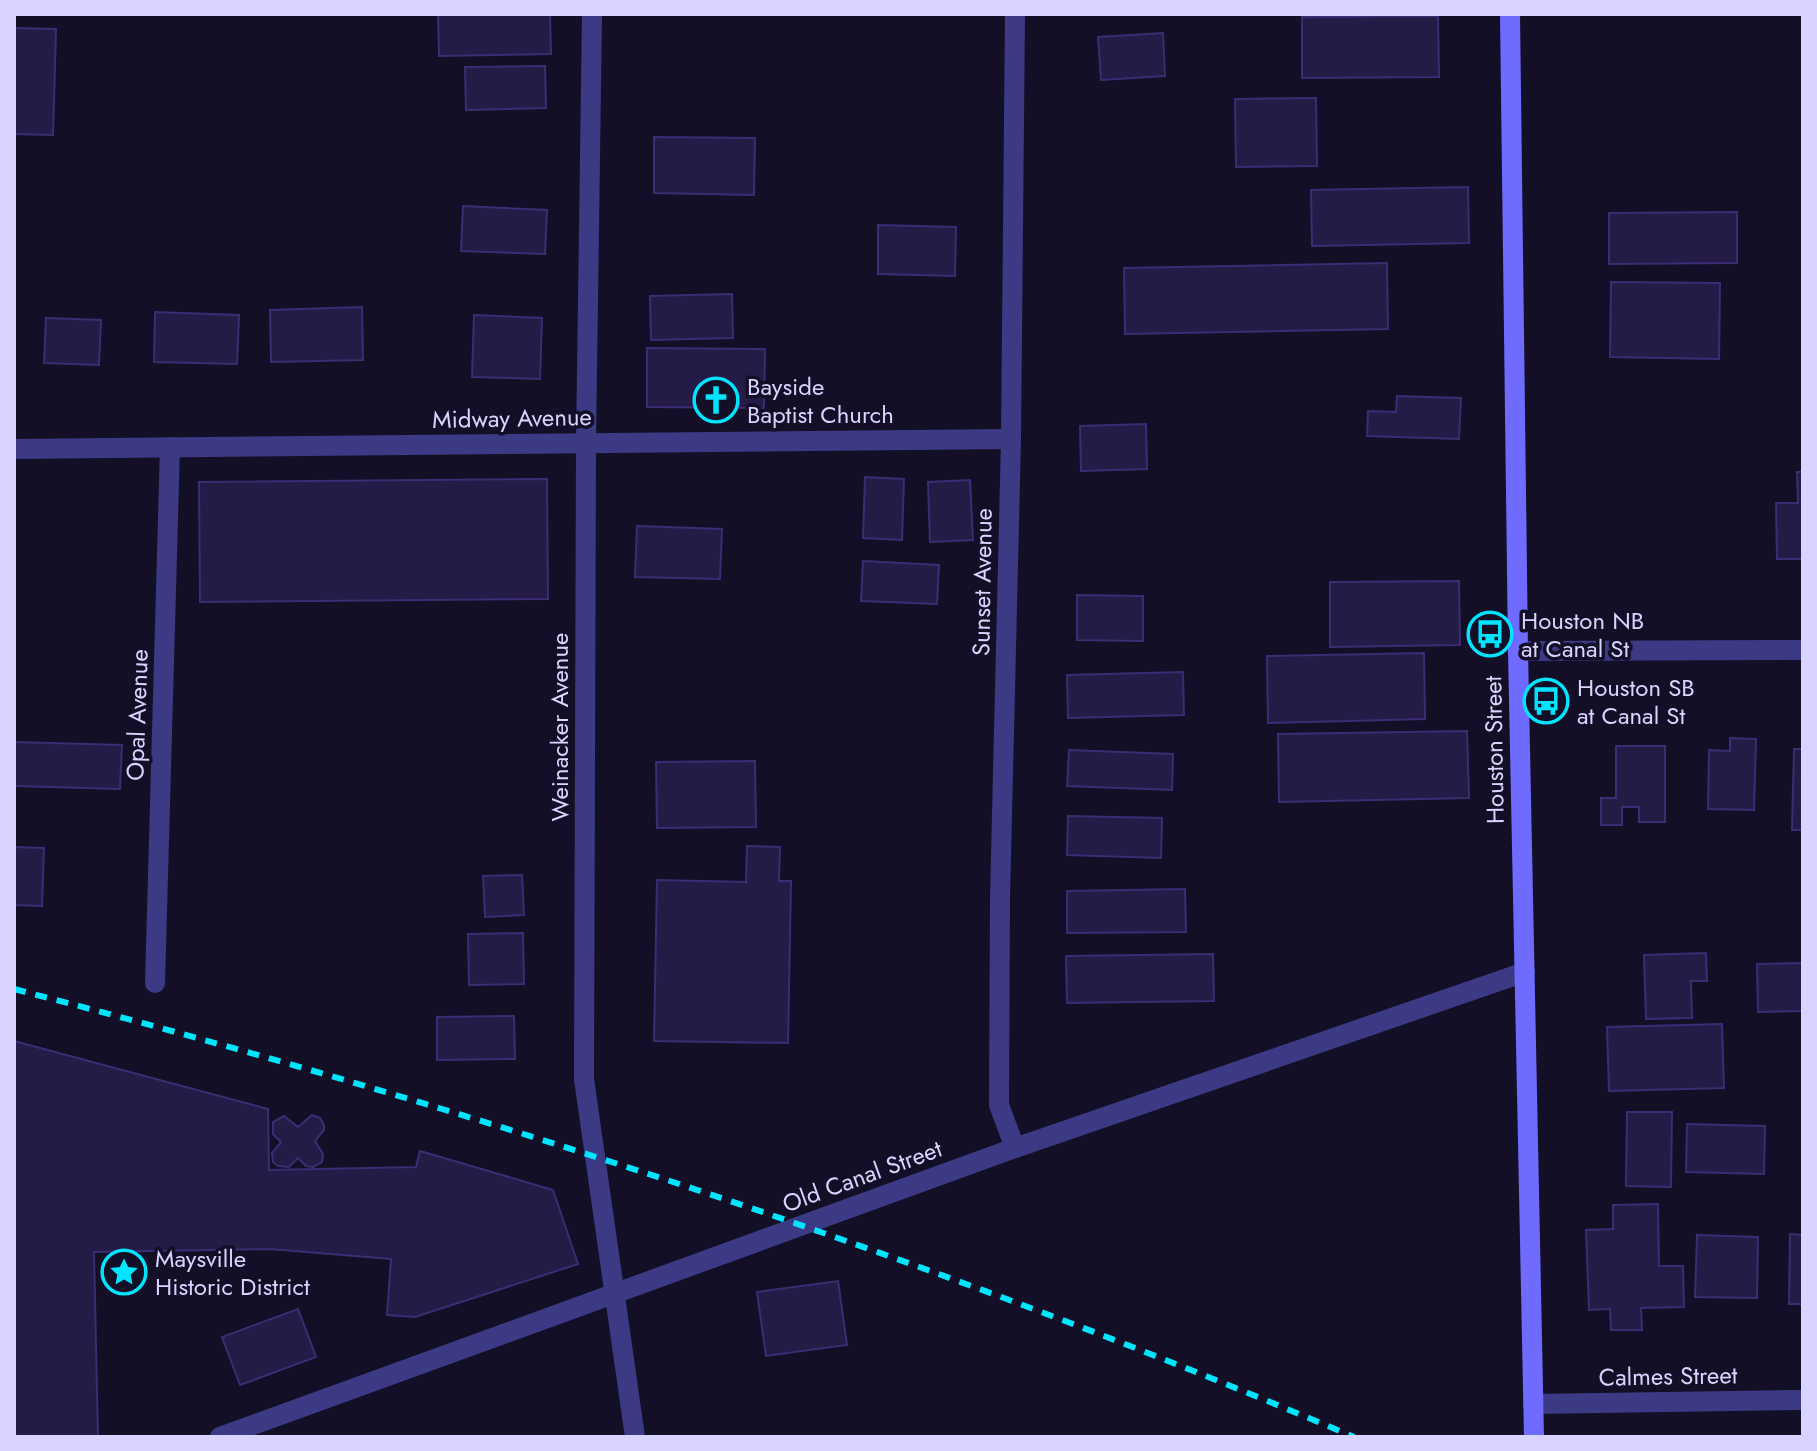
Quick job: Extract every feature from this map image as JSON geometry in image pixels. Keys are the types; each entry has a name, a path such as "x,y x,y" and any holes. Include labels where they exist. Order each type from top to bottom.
{"street":[{"name":"Weinacker Avenue","path":"592,14 586,443 584,1079 635,1437"},
{"name":"Sunset Avenue","path":"1015,14 999,1105 1015,1148"},
{"name":"Houston Street","path":"1510,14 1518,651 1534,1437"},
{"name":"Midway Avenue","path":"14,449 1011,439"},
{"name":"Opal Avenue","path":"155,983 170,447"},
{"path":"1518,651 1803,650"},
{"name":"Old Canal Street","path":"220,1437 1015,1148 1525,972"},
{"name":"Calmes Street","path":"1533,1404 1803,1400"}],"building":[{"path":"438,14 550,14 551,54 439,56"},
{"path":"1438,16 1439,77 1302,78 1302,17"},
{"path":"14,28 56,29 53,135 14,134"},
{"path":"1163,33 1165,76 1101,80 1098,37"},
{"path":"545,66 546,108 466,110 465,67"},
{"path":"1316,98 1317,166 1236,167 1235,99"},
{"path":"654,137 755,138 754,195 654,193"},
{"path":"1468,187 1469,243 1312,246 1311,190"},
{"path":"463,206 547,210 545,254 461,251"},
{"path":"1737,212 1737,263 1609,264 1609,213"},
{"path":"878,225 956,227 955,276 878,274"},
{"path":"1387,263 1388,329 1125,334 1124,268"},
{"path":"1611,282 1720,283 1719,359 1610,357"},
{"path":"732,294 733,338 651,340 650,296"},
{"path":"362,307 363,360 271,362 270,310"},
{"path":"155,312 239,315 237,364 154,362"},
{"path":"474,315 542,318 540,379 472,377"},
{"path":"46,318 101,320 99,365 44,363"},
{"path":"647,348 765,349 764,408 647,407"},
{"path":"1397,396 1461,398 1459,439 1367,436 1368,411 1396,412"},
{"path":"1146,424 1147,469 1081,471 1080,426"},
{"path":"1797,472 1803,472 1803,559 1777,559 1776,503 1798,503"},
{"path":"865,477 904,479 902,540 863,538"},
{"path":"547,479 548,599 200,602 199,482"},
{"path":"970,480 973,540 930,542 928,482"},
{"path":"637,526 722,529 720,579 635,577"},
{"path":"863,561 939,565 937,604 861,601"},
{"path":"1459,581 1460,645 1330,647 1330,582"},
{"path":"1077,595 1143,596 1143,641 1077,640"},
{"path":"1424,653 1425,719 1268,723 1267,656"},
{"path":"1183,672 1184,715 1068,718 1067,675"},
{"path":"1467,731 1469,798 1279,802 1278,734"},
{"path":"1730,738 1756,739 1754,810 1708,809 1709,750 1730,751"},
{"path":"14,742 122,745 120,789 14,786"},
{"path":"1616,746 1665,746 1665,822 1639,822 1639,807 1622,807 1622,825 1601,825 1601,798 1616,798"},
{"path":"1794,749 1803,749 1803,830 1792,830"},
{"path":"1069,750 1173,754 1172,790 1067,786"},
{"path":"755,761 756,827 657,828 656,762"},
{"path":"1068,816 1162,818 1161,858 1067,855"},
{"path":"747,846 780,847 779,881 791,881 788,1043 654,1041 657,880 746,882"},
{"path":"14,847 44,848 42,906 14,905"},
{"path":"522,875 524,915 485,917 483,876"},
{"path":"1185,889 1186,932 1067,933 1067,891"},
{"path":"523,933 524,984 469,985 468,934"},
{"path":"1706,953 1707,981 1691,981 1692,1018 1646,1019 1644,955"},
{"path":"1213,954 1214,1001 1067,1003 1066,956"},
{"path":"1803,963 1803,1011 1758,1012 1757,964"},
{"path":"514,1016 515,1059 437,1060 437,1017"},
{"path":"1722,1024 1724,1088 1609,1091 1607,1027"},
{"path":"14,1041 268,1109 269,1170 416,1167 420,1151 553,1190 578,1264 415,1317 387,1315 391,1259 269,1249 94,1252 98,1437 14,1437"},
{"path":"1627,1112 1672,1112 1671,1187 1626,1186"},
{"path":"312,1115 320,1118 324,1125 324,1130 315,1141 323,1154 322,1162 313,1167 306,1166 298,1158 289,1167 278,1166 273,1162 272,1153 281,1142 273,1134 273,1122 284,1116 298,1127"},
{"path":"1687,1124 1765,1126 1764,1174 1686,1172"},
{"path":"1658,1204 1659,1266 1683,1266 1684,1307 1641,1308 1642,1330 1611,1330 1610,1309 1589,1310 1586,1230 1613,1229 1613,1205"},
{"path":"1790,1234 1803,1235 1803,1304 1789,1304"},
{"path":"1697,1235 1758,1237 1757,1298 1695,1297"},
{"path":"838,1281 847,1345 766,1356 757,1292"},
{"path":"298,1309 316,1357 240,1385 222,1337"}],"railway":[{"path":"14,989 355,1083 692,1188 1025,1306 1354,1437"}],"place":[{"name":"Bayside Baptist Church","path":"716,400"},
{"name":"Houston NB at Canal St","path":"1490,634"},
{"name":"Houston SB at Canal St","path":"1546,701"},
{"name":"Maysville Historic District","path":"124,1272"}]}
